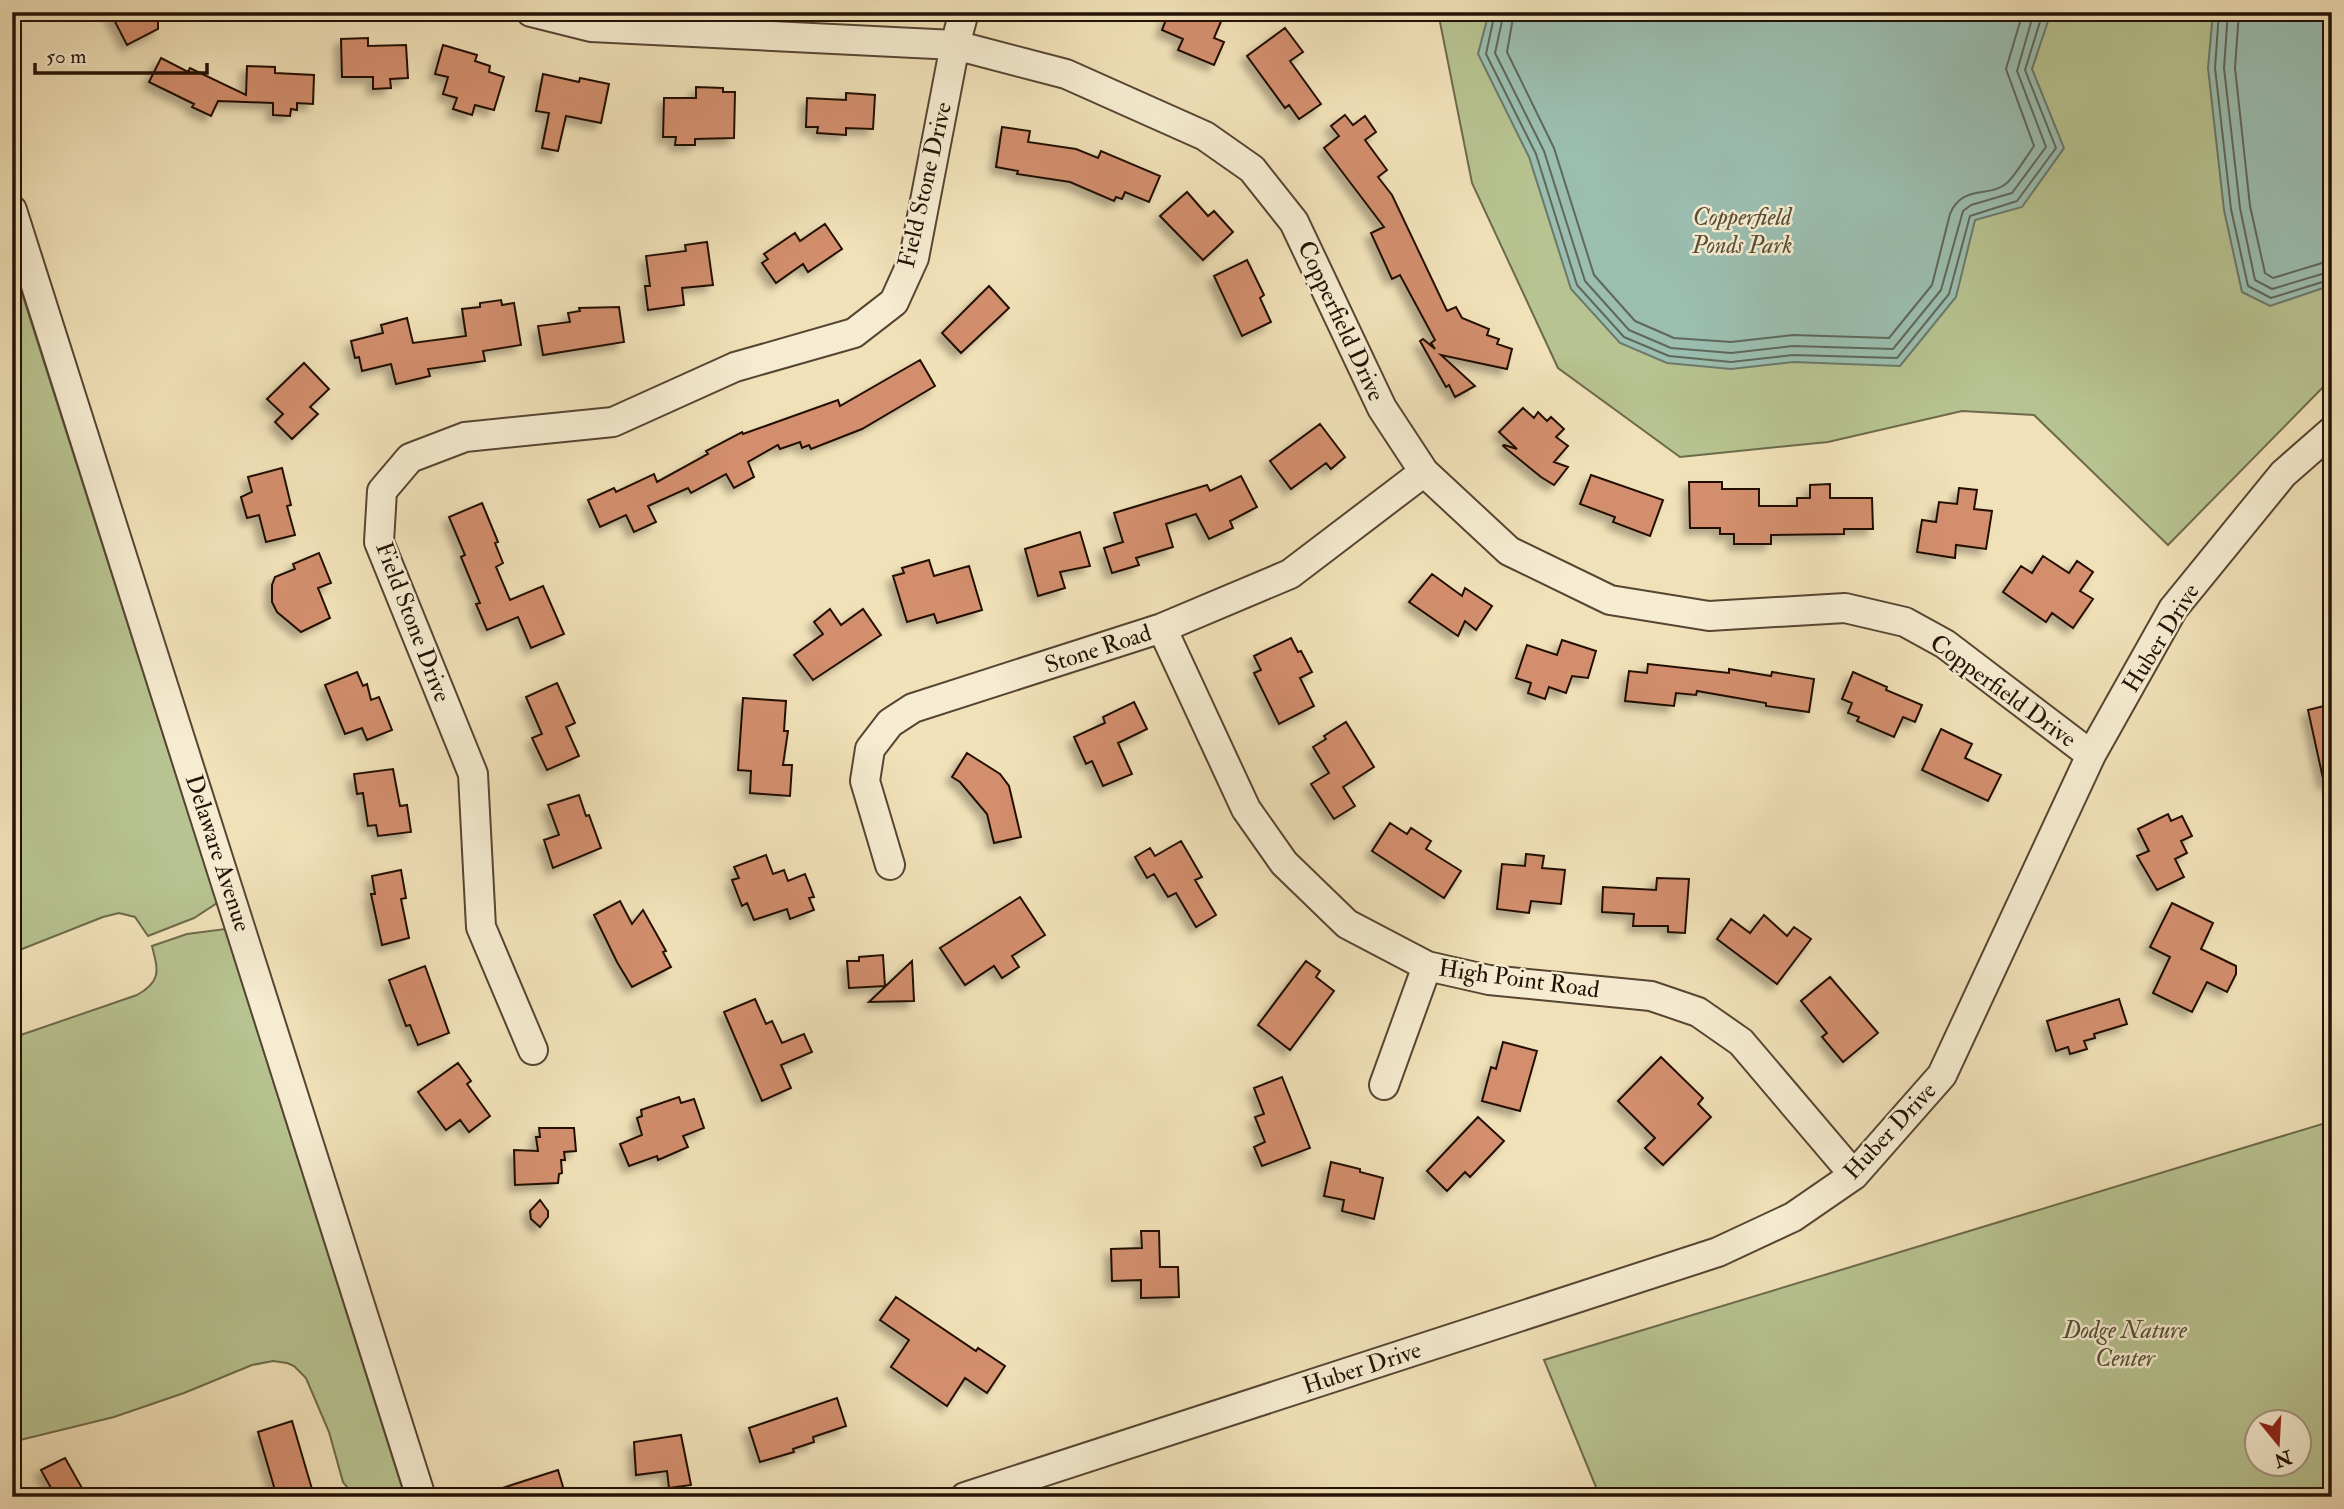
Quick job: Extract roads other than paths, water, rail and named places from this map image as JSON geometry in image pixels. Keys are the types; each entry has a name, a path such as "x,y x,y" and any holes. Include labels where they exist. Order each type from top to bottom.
{"street":[{"name":"Copperfield Drive","path":"531,12 591,27 955,46 1066,75 1205,136 1252,169 1294,222 1382,408 1424,472 1509,551 1610,600 1709,616 1845,608 1905,622 1945,644 2091,755"},
{"name":"Field Stone Drive","path":"533,1051 481,926 473,774 379,542 382,491 410,458 465,437 613,422 734,367 854,333 894,302 914,258 964,12"},
{"name":"Delaware Avenue","path":"12,211 421,1497"},
{"name":"Huber Drive","path":"965,1497 999,1492 1718,1252 1793,1217 1854,1175 1942,1075 2091,755 2173,609 2283,474 2332,431"},
{"name":"Stone Road","path":"890,865 865,781 870,749 890,723 913,708 1162,628 1290,574 1424,472"},
{"name":"High Point Road","path":"1162,628 1246,808 1284,863 1347,924 1427,967 1489,980 1651,996 1698,1012 1741,1042 1854,1175"},
{"path":"1384,1085 1427,967"}],"water":[{"path":"1489,12 2051,12 2032,69 2064,148 2022,207 1975,220 1956,297 1900,366 1793,362 1731,369 1667,363 1620,343 1571,289 1529,157 1478,54"},
{"path":"2213,12 2332,12 2332,285 2270,306 2242,292 2224,210 2208,68"}],"park label":[{"name":"Copperfield Ponds Park","path":"1742,231"},
{"name":"Dodge Nature Center","path":"2125,1344"}]}
